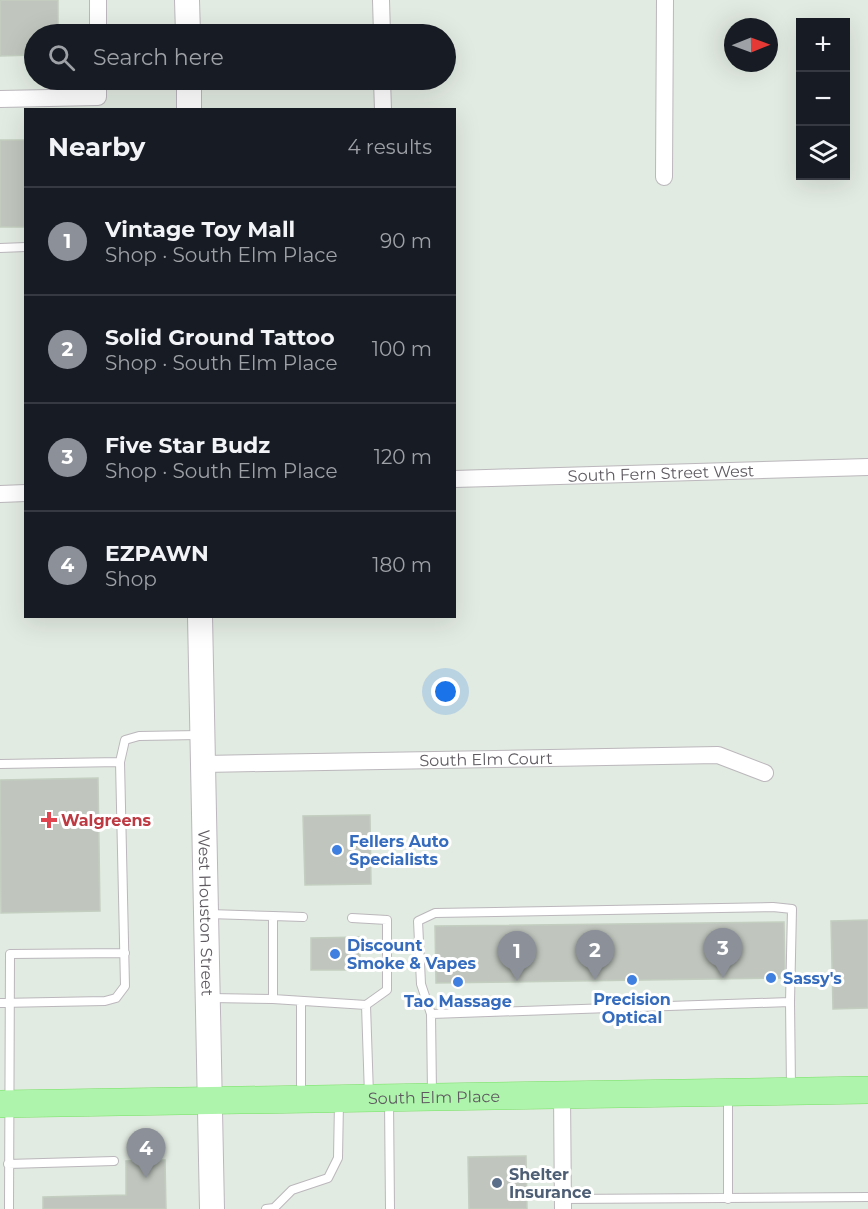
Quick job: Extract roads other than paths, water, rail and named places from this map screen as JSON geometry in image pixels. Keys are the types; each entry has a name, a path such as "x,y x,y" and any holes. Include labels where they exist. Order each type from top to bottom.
{"main road":[{"path":"188,0 188,24"},
{"path":"189,90 189,108"},
{"name":"West Houston Street","path":"200,618 212,1209"},
{"name":"South Elm Place","path":"5,1104 868,1090"}],"street":[{"path":"98,0 98,24"},
{"path":"381,0 381,24"},
{"path":"664,177 665,0"},
{"path":"0,99 98,97 98,90"},
{"path":"382,90 382,108"},
{"name":"South Fern Street West","path":"456,479 868,467"},
{"path":"0,494 24,493"},
{"name":"South Elm Court","path":"204,764 718,755 765,773"},
{"path":"562,1094 563,1204"}],"lane":[{"path":"0,248 24,247"},
{"path":"0,1003 105,1001 116,998 125,986 120,762 125,741 139,736 203,735"},
{"path":"0,764 120,762"},
{"path":"432,1097 431,1014 421,984 418,921 435,913 773,907 792,909 791,1091"},
{"path":"207,914 303,917"},
{"path":"273,916 273,999"},
{"path":"209,998 273,999 366,1005 387,990 387,920 352,918"},
{"path":"9,1209 5,1104 11,1003 10,954 125,953"},
{"path":"301,1001 302,1099"},
{"path":"431,1014 790,1002"},
{"path":"366,1005 379,1098 390,1209"},
{"path":"728,1092 728,1200"},
{"path":"266,1209 274,1208 292,1190 328,1178 338,1158 339,1099"},
{"path":"8,1164 114,1161"},
{"path":"563,1204 868,1197"}],"place":[{"name":"Walgreens","path":"49,820"},
{"name":"Fellers Auto Specialists","path":"337,850"},
{"name":"Discount Smoke & Vapes","path":"335,954"},
{"name":"Five Star Budz","path":"723,978"},
{"name":"Sassy's","path":"771,978"},
{"name":"Solid Ground Tattoo","path":"595,980"},
{"name":"Precision Optical","path":"632,980"},
{"name":"Vintage Toy Mall","path":"517,981"},
{"name":"Tao Massage","path":"458,982"},
{"name":"EZPAWN","path":"146,1178"},
{"name":"Shelter Insurance","path":"497,1183"}]}
